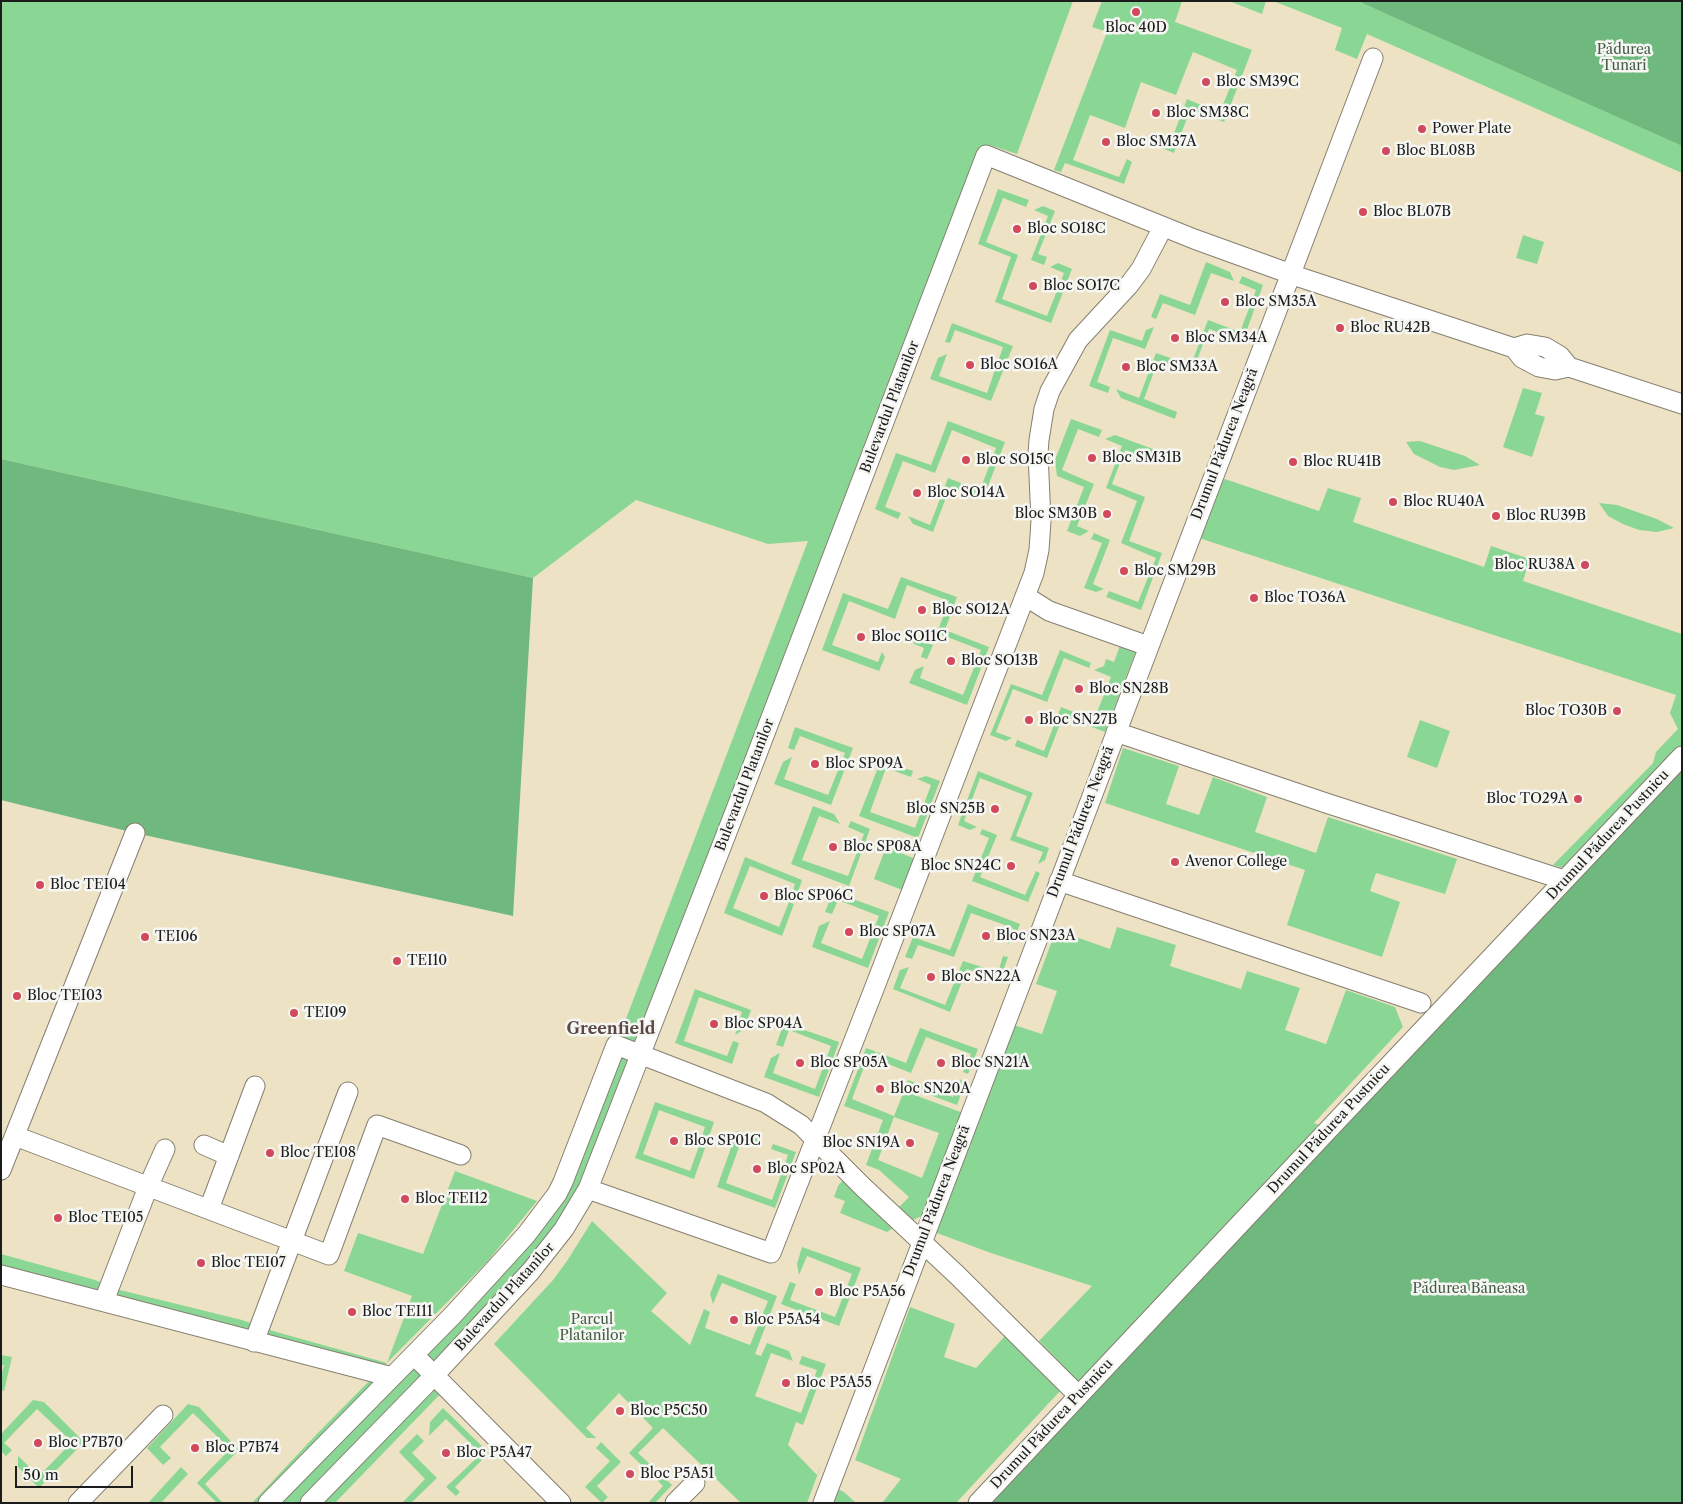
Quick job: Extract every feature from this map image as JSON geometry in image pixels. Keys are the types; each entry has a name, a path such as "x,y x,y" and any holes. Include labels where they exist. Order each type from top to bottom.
{"street":[{"name":"Drumul Pădurea Neagră","path":"822,1503 1372,58"},
{"name":"Bulevardul Platanilor","path":"310,1503 434,1375 537,1264 564,1229 588,1189 733,818 986,155 1163,227"},
{"path":"588,1189 771,1253 1034,573 1039,550 1041,521 1038,453 1044,409 1050,390 1078,340 1129,285 1141,269 1163,227 1290,274 1514,348 1522,358 1539,367 1555,370 1569,367 1682,404"},
{"path":"1025,596 1049,611 1148,646"},
{"path":"1116,732 1326,803 1564,880"},
{"name":"Drumul Pădurea Pustnicu","path":"978,1503 1682,756"},
{"path":"1,1170 135,833"},
{"path":"1059,881 1421,1003"},
{"name":"Bulevardul Platanilor","path":"268,1503 506,1259 557,1194 573,1160 616,1045 640,1054"},
{"path":"640,1054 766,1103 801,1125 1078,1395"},
{"path":"209,1209 255,1086"},
{"path":"254,1342 348,1092"},
{"path":"15,1136 329,1255 377,1125 461,1155"},
{"path":"204,1145 229,1156"},
{"path":"104,1301 148,1187 165,1149"},
{"path":"1,1275 392,1377"},
{"path":"414,1355 561,1503"},
{"path":"78,1503 163,1415"},
{"path":"675,1503 695,1483"}],"green space":[{"path":"1,1 1073,1 1017,154 989,145 588,1189 434,1375 447,1387 335,1503 252,1503 376,1374 1,1275 1,1254 95,1280 120,1290 242,1320 273,1331 387,1363 377,1373 392,1377 544,1211 616,1045 808,541 768,544 636,500 533,578 1,459"},
{"path":"1102,1 1182,1 1175,22 1252,50 1224,122 1210,117 1206,107 1220,112 1237,70 1193,52 1176,95 1141,82 1125,128 1090,115 1073,160 1119,177 1127,159 1132,162 1124,184 1065,163 1061,172 1054,170 1107,32 1092,27"},
{"path":"1229,1 1266,1 1262,14"},
{"path":"1273,1 1358,1 1682,146 1682,173 1367,34 1357,59 1335,50 1342,28"},
{"name":"Pădurea Tunari","path":"1358,1 1682,1 1682,146 1391,16"},
{"path":"1187,99 1201,105 1199,113 1190,110 1174,153 1162,148 1157,140 1170,144"},
{"path":"998,189 1029,200 1026,207 1003,198 986,242 1018,255 1002,299 1047,316 1064,273 1050,267 1058,263 1072,269 1051,323 995,302 1011,257 978,244"},
{"path":"1043,206 1055,211 1038,254 1047,257 1044,265 1031,260 1048,216 1034,210"},
{"path":"1523,235 1544,242 1537,264 1516,258"},
{"path":"1206,262 1230,272 1234,281 1211,273 1195,315 1163,303 1156,319 1151,317 1160,294 1190,305"},
{"path":"1242,276 1263,285 1243,341 1209,329 1192,373 1158,361 1144,399 1177,412 1175,419 1121,398 1116,389 1139,398 1156,353 1191,365 1208,320 1240,332 1256,290 1239,283"},
{"path":"952,323 1013,346 991,401 930,379 938,358 947,354 939,376 987,393 1003,347 955,330 950,343 945,342"},
{"path":"1154,327 1145,349 1113,338 1097,382 1110,387 1108,393 1089,386 1110,330 1142,341 1146,330"},
{"path":"1523,388 1542,393 1535,414 1545,417 1532,457 1503,447"},
{"path":"1071,419 1102,430 1099,437 1078,429 1062,470 1094,484 1077,526 1089,531 1080,536 1067,531 1084,487 1057,476 1055,460"},
{"path":"948,421 1005,442 983,499 971,494 966,485 980,490 996,448 952,430 935,473 903,461 885,507 901,513 898,519 875,509 896,453 931,465"},
{"path":"1115,435 1161,452 1157,462 1125,450 1112,484 1145,497 1129,541 1162,553 1141,610 1106,597 1109,591 1138,602 1156,558 1121,543 1137,501 1106,488 1122,446 1105,439"},
{"path":"1420,441 1465,456 1480,465 1454,470 1440,467 1414,454 1406,442"},
{"path":"1,459 533,578 513,916 135,833 1,800"},
{"path":"1219,477 1319,511 1328,488 1361,498 1353,522 1484,567 1491,546 1530,559 1523,581 1682,634 1682,756 1573,871 1553,865 1653,763 1656,752 1678,729 1670,713 1676,695 1196,537"},
{"path":"948,478 961,483 959,490 950,487 933,532 913,524 908,516 930,525"},
{"path":"1599,503 1617,505 1657,519 1674,528 1657,532 1639,530 1608,516"},
{"path":"1094,533 1110,540 1093,584 1104,589 1096,592 1084,588 1102,543 1091,539"},
{"path":"901,577 957,597 945,630 989,647 967,705 909,683 915,670 924,666 920,678 963,695 981,650 937,633 949,601 907,585 895,619 849,601 832,645 878,662 882,652 885,657 879,671 822,650 843,593 888,609"},
{"path":"911,637 933,645 927,659 921,657 924,648 914,644"},
{"path":"1123,637 1139,643 1105,732 1063,716 1047,758 1015,746 1017,740 1044,751 1061,707 1094,720 1111,677 1094,670 1104,666 1106,659 1114,662"},
{"path":"1060,650 1091,663 1089,668 1064,658 1047,702 1013,689 996,732 1012,738 1006,741 990,735 1011,684 1042,695"},
{"path":"1420,720 1450,731 1437,768 1407,757"},
{"path":"795,727 853,748 831,805 774,784 783,762 792,757 784,779 828,795 845,753 800,736 794,750 788,748"},
{"path":"1123,748 1179,766 1166,804 1199,815 1213,777 1267,797 1255,832 1316,853 1328,817 1457,859 1445,894 1376,873 1370,891 1400,902 1382,957 1287,925 1305,870 1105,803"},
{"name":"Pădurea Băneasa","path":"1682,756 1682,1503 978,1503"},
{"path":"881,760 913,771 911,777 886,768 870,812 915,828 931,785 917,779 926,776 940,781 918,838 859,816"},
{"path":"978,771 1033,793 1016,836 1049,848 1045,860 1038,864 1043,852 1010,840 1027,796 980,778 964,821 977,827 970,830 958,825"},
{"path":"813,806 834,814 840,824 819,816 802,860 848,876 864,834 848,827 851,821 870,829 849,886 791,864"},
{"path":"982,829 997,835 980,877 1025,895 1036,871 1040,873 1028,902 972,881 989,838 980,834"},
{"path":"886,847 923,862 910,893 874,879"},
{"path":"745,857 802,880 798,892 792,894 795,884 750,866 733,908 779,927 789,902 794,904 782,936 724,913"},
{"path":"833,892 889,912 868,968 812,947 819,926 830,921 821,943 862,959 879,916 838,900 832,914 825,912"},
{"path":"968,904 1020,924 1014,939 1007,945 1013,928 971,913 954,957 918,945 912,959 905,957 913,937 950,950"},
{"path":"1117,927 1176,945 1170,966 1241,989 1247,971 1300,988 1285,1030 1326,1044 1346,990 1395,1007 1403,1027 1314,1123 1329,1129 1079,1382 1039,1341 1092,1286 991,1253 926,1229 972,1109 983,1112 1014,1025 1042,1034 1057,991 1036,984 1056,930 1110,949"},
{"path":"1003,956 1008,957 1000,980 967,969 950,1012 893,989 900,970 909,967 900,988 945,1005 963,961 998,972"},
{"path":"695,989 751,1010 744,1029 735,1035 742,1012 699,997 684,1041 727,1056 733,1041 739,1043 732,1064 675,1043"},
{"path":"784,1023 839,1042 819,1097 764,1077 771,1058 780,1053 773,1073 815,1089 831,1046 789,1030 783,1047 776,1045"},
{"path":"920,1028 978,1049 968,1074 963,1072 971,1054 926,1037 911,1073 868,1056 852,1099 894,1116 904,1091 963,1113 924,1215 913,1220 899,1207 909,1197 879,1170 866,1165 883,1120 844,1106 866,1048 906,1063","holes":["894,1117 939,1133 922,1178 878,1160"]},
{"path":"961,1079 964,1086 957,1105 906,1086 908,1080 953,1097"},
{"path":"655,1102 714,1122 710,1134 701,1139 705,1127 659,1110 643,1154 690,1171 699,1146 705,1148 694,1179 635,1158"},
{"path":"737,1131 758,1139 763,1146 742,1139 726,1183 772,1200 788,1155 771,1149 773,1144 796,1152 775,1208 717,1187"},
{"path":"455,1171 537,1201 487,1262 387,1363 412,1296 344,1271 358,1233 423,1254"},
{"path":"845,1177 896,1226 887,1232 840,1213 845,1201 834,1197 838,1186"},
{"name":"Parcul Platanilor","path":"592,1221 667,1293 651,1311 690,1345 704,1309 710,1312 705,1328 750,1345 768,1301 722,1283 713,1304 710,1294 718,1274 777,1296 755,1354 761,1356 767,1343 789,1351 793,1361 771,1353 755,1396 801,1413 817,1370 799,1364 802,1356 826,1364 803,1425 796,1422 788,1445 817,1475 823,1460 807,1503 741,1503 663,1428 638,1453 672,1485 655,1503 648,1503 663,1486 629,1453 653,1428 619,1393 586,1428 596,1438 587,1438 494,1344 553,1280"},
{"path":"802,1247 861,1268 839,1326 781,1304 790,1282 796,1284 790,1300 835,1317 852,1274 807,1256 799,1275 797,1264"},
{"path":"910,1307 955,1324 944,1357 976,1368 1005,1336 1061,1390 956,1503 882,1503 901,1479 855,1460"},
{"path":"1,1355 12,1357 4,1391 1,1390 1,1376 4,1365 1,1365"},
{"path":"33,1400 44,1402 84,1442 39,1488 18,1467 18,1456 39,1476 72,1442 37,1409 4,1443 12,1450 6,1456 1,1451 1,1434"},
{"path":"188,1404 199,1407 239,1450 205,1484 223,1503 217,1503 197,1483 230,1449 193,1413 160,1447 171,1458 163,1465 147,1448"},
{"path":"443,1408 489,1453 455,1487 460,1492 456,1496 446,1487 481,1454 446,1419 429,1436 430,1422"},
{"path":"417,1434 424,1441 412,1453 437,1478 411,1503 402,1503 425,1479 399,1452"},
{"path":"601,1442 621,1462 597,1486 608,1497 602,1503 585,1487 610,1461 596,1448"},
{"path":"181,1467 188,1474 161,1503 148,1503"},
{"path":"829,1485 844,1492 856,1503 823,1503"}],"place":[{"name":"Bloc 40D","path":"1136,12"},
{"name":"Bloc SM39C","path":"1206,82"},
{"name":"Bloc SM38C","path":"1156,113"},
{"name":"Power Plate","path":"1422,129"},
{"name":"Bloc SM37A","path":"1106,142"},
{"name":"Bloc BL08B","path":"1386,151"},
{"name":"Bloc BL07B","path":"1363,212"},
{"name":"Bloc SO18C","path":"1017,229"},
{"name":"Bloc SO17C","path":"1033,286"},
{"name":"Bloc SM35A","path":"1225,302"},
{"name":"Bloc RU42B","path":"1340,328"},
{"name":"Bloc SM34A","path":"1175,338"},
{"name":"Bloc SO16A","path":"970,365"},
{"name":"Bloc SM33A","path":"1126,367"},
{"name":"Bloc SM31B","path":"1092,458"},
{"name":"Bloc SO15C","path":"966,460"},
{"name":"Bloc RU41B","path":"1293,462"},
{"name":"Bloc SO14A","path":"917,493"},
{"name":"Bloc RU40A","path":"1393,502"},
{"name":"Bloc SM30B","path":"1107,514"},
{"name":"Bloc RU39B","path":"1496,516"},
{"name":"Bloc RU38A","path":"1585,565"},
{"name":"Bloc SM29B","path":"1124,571"},
{"name":"Bloc TO36A","path":"1254,598"},
{"name":"Bloc SO12A","path":"922,610"},
{"name":"Bloc SO11C","path":"861,637"},
{"name":"Bloc SO13B","path":"951,661"},
{"name":"Bloc SN28B","path":"1079,689"},
{"name":"Bloc TO30B","path":"1617,711"},
{"name":"Bloc SN27B","path":"1029,720"},
{"name":"Bloc SP09A","path":"815,764"},
{"name":"Bloc TO29A","path":"1578,799"},
{"name":"Bloc SN25B","path":"995,809"},
{"name":"Bloc SP08A","path":"833,847"},
{"name":"Avenor College","path":"1175,862"},
{"name":"Bloc SN24C","path":"1011,866"},
{"name":"Bloc TEI04","path":"40,885"},
{"name":"Bloc SP06C","path":"764,896"},
{"name":"Bloc SP07A","path":"849,932"},
{"name":"Bloc SN23A","path":"986,936"},
{"name":"TEI06","path":"145,937"},
{"name":"TEI10","path":"397,961"},
{"name":"Bloc SN22A","path":"931,977"},
{"name":"Bloc TEI03","path":"17,996"},
{"name":"TEI09","path":"294,1013"},
{"name":"Bloc SP04A","path":"714,1024"},
{"name":"Bloc SP05A","path":"800,1063"},
{"name":"Bloc SN21A","path":"941,1063"},
{"name":"Bloc SN20A","path":"880,1089"},
{"name":"Bloc SP01C","path":"674,1141"},
{"name":"Bloc SN19A","path":"910,1143"},
{"name":"Bloc TEI08","path":"270,1153"},
{"name":"Bloc SP02A","path":"757,1169"},
{"name":"Bloc TEI12","path":"405,1199"},
{"name":"Bloc TEI05","path":"58,1218"},
{"name":"Bloc TEI07","path":"201,1263"},
{"name":"Bloc P5A56","path":"819,1292"},
{"name":"Bloc TEI11","path":"352,1312"},
{"name":"Bloc P5A54","path":"734,1320"},
{"name":"Bloc P5A55","path":"786,1383"},
{"name":"Bloc P5C50","path":"620,1411"},
{"name":"Bloc P7B70","path":"38,1443"},
{"name":"Bloc P7B74","path":"195,1448"},
{"name":"Bloc P5A47","path":"446,1453"},
{"name":"Bloc P5A51","path":"630,1474"}],"district":[{"name":"Greenfield","path":"611,1029"}]}
